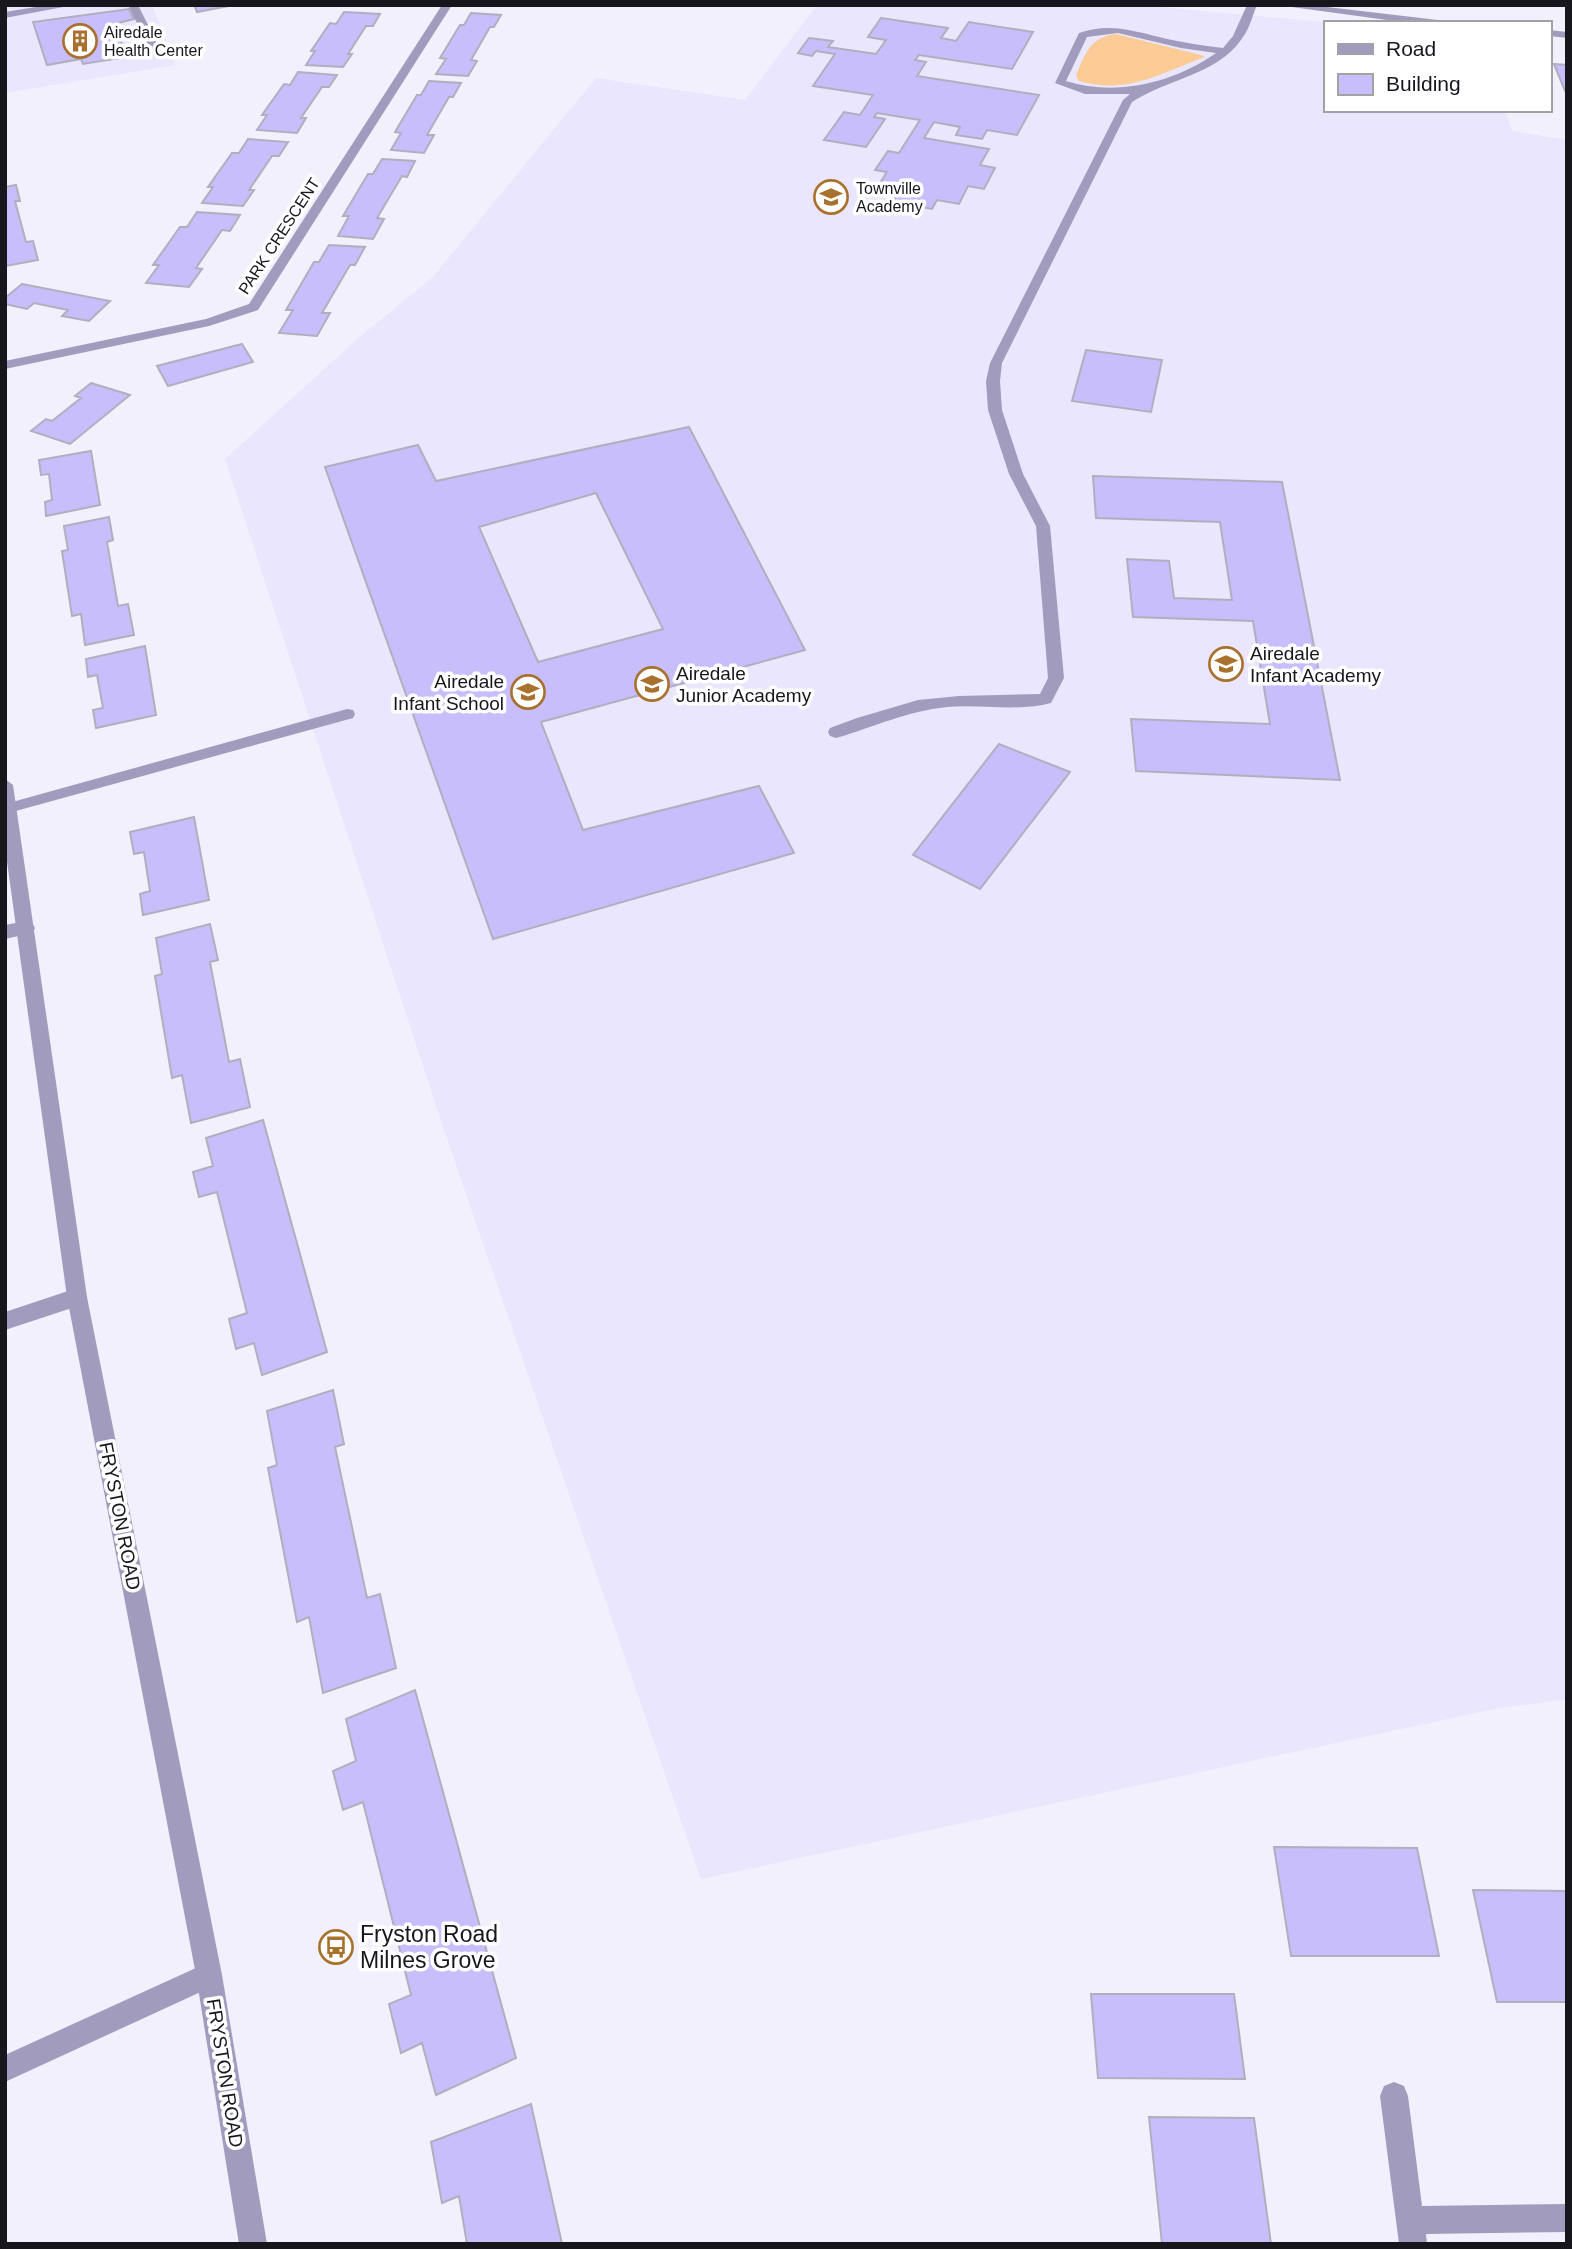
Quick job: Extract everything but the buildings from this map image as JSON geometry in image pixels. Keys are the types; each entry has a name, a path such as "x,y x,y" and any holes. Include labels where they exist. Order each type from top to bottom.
{"street":[{"path":"5,15 69,5"},
{"path":"133,5 159,57"},
{"name":"PARK CRESCENT","path":"5,365 209,322 254,307 447,5"},
{"path":"836,732 873,717 923,705 1045,699 1056,678 1042,526 1016,474 995,410 993,382 996,363 1128,100 1140,91 1211,61 1237,39 1252,5"},
{"path":"1282,5 1421,21"},
{"path":"1140,91 1085,91 1060,83 1083,35 1092,31 1117,29 1174,44 1224,51"},
{"path":"9,809 347,714"},
{"name":"FRYSTON ROAD","path":"5,785 9,809 15,930 77,1297 209,1975 253,2244"},
{"path":"5,1321 77,1297"},
{"path":"5,2069 209,1975"},
{"path":"1394,2096 1412,2232 1567,2218"}],"shaded area":[{"path":"5,5 152,5 175,65 5,93"},
{"path":"817,5 1139,5 1324,22 1324,112 1506,112 1512,131 1567,140 1567,1699 1494,1709 701,1879 440,1118 225,459 363,334 432,278 596,78 745,100"},
{"path":"1116,34 1205,57 1128,84 1096,85 1079,81 1076,75 1090,47 1100,39"}],"place":[{"name":"Airedale Health Center","path":"80,41"},
{"name":"Townville Academy","path":"831,197"},
{"name":"Airedale Infant Academy","path":"1226,664"},
{"name":"Airedale Junior Academy","path":"652,684"},
{"name":"Airedale Infant School","path":"528,692"},
{"name":"Fryston Road Milnes Grove","path":"336,1947"}]}
